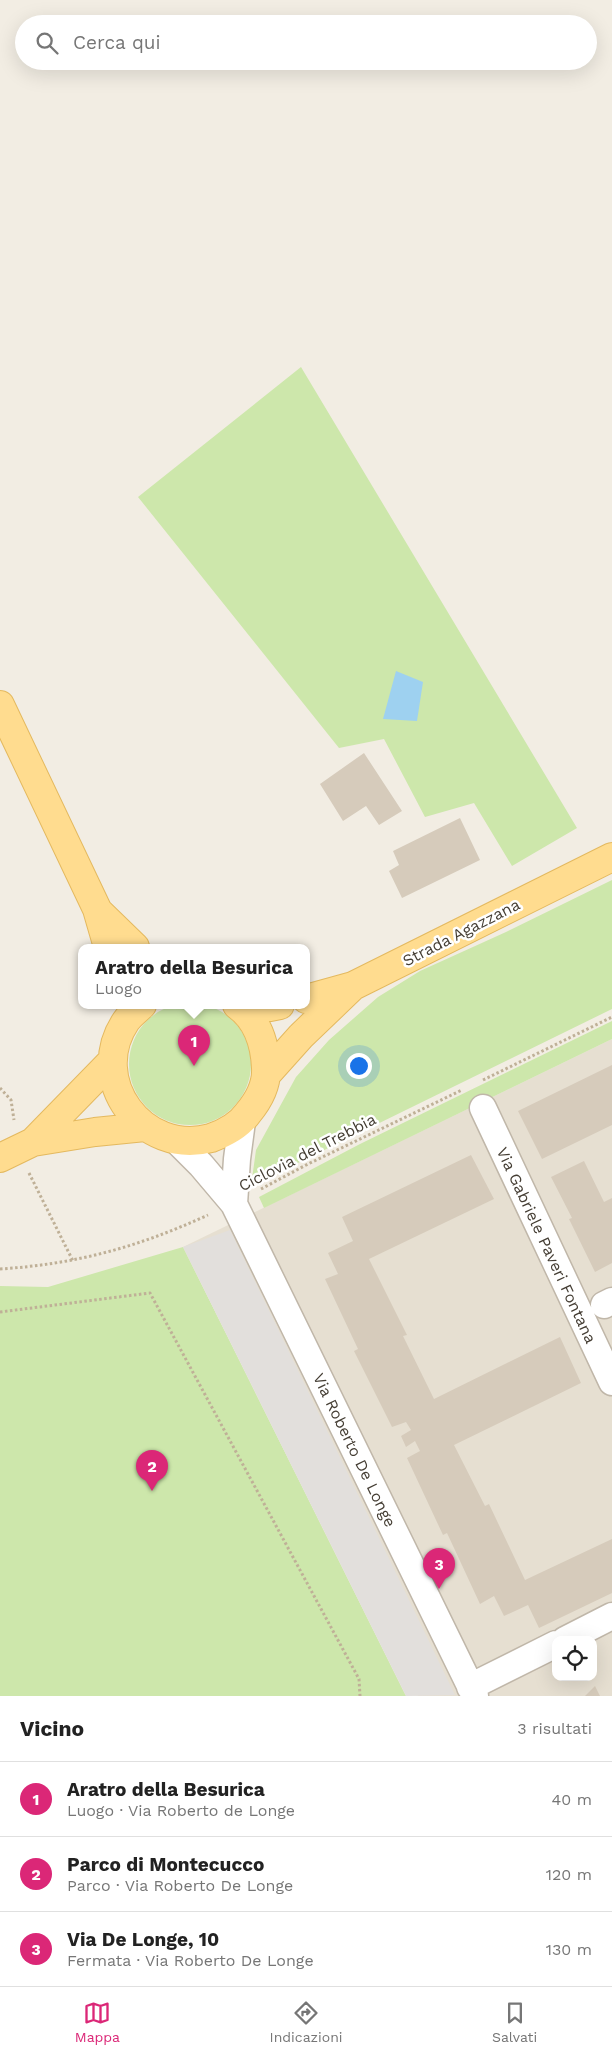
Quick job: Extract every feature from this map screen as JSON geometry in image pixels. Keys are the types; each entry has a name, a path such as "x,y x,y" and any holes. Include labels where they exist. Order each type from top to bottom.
{"main road":[{"path":"0,705 97,910 107,944"},
{"name":"Strada Agazzana","path":"310,998 353,986 612,857"},
{"path":"97,910 131,944"},
{"path":"266,1075 301,1036 353,986"},
{"path":"130,1010 117,1040 113,1060 116,1086 127,1109 145,1127 160,1135 176,1140 199,1141 222,1134 242,1121 258,1100 266,1075 265,1050 256,1026 242,1009"},
{"path":"33,1142 113,1060"},
{"path":"0,1158 33,1142 95,1132 145,1127"}],"street":[{"name":"Via Gabriele Paveri Fontana","path":"483,1108 612,1382"},
{"path":"234,1204 242,1121"},
{"name":"Via Roberto De Longe","path":"176,1140 201,1164 234,1204 473,1692"},
{"path":"573,1636 612,1616"},
{"path":"473,1692 552,1646"}],"path":[{"path":"480,1082 612,1017"},
{"name":"Ciclovia del Trebbia","path":"0,1269 73,1261 126,1248 179,1228 234,1204 308,1164 463,1090"},
{"path":"0,1312 150,1293 359,1679 360,1696"}],"shaded area":[{"path":"612,1039 612,1696 418,1696 183,1247"},
{"path":"230,1230 455,1695 406,1696 183,1247"}],"green space":[{"path":"301,367 577,828 512,866 474,803 425,817 384,739 339,748 138,497"},
{"path":"612,880 612,1009 251,1186 256,1150 296,1077 329,1040 378,997 420,971 506,932"},
{"path":"165,1009 215,1009 233,1021 246,1041 251,1064 246,1087 233,1107 213,1120 190,1125 167,1120 147,1107 134,1087 129,1064 134,1041 140,1030 147,1021"},
{"path":"612,1021 612,1039 264,1208 259,1197 360,1144"},
{"path":"183,1247 406,1696 0,1696 0,1286 48,1287"}],"water":[{"path":"396,671 423,682 417,721 383,719"}],"building":[{"path":"364,753 402,811 379,825 366,806 343,821 320,784"},
{"path":"460,818 480,860 402,898 389,871 399,865 393,851"},
{"path":"612,1065 612,1125 542,1159 518,1111"},
{"path":"471,1155 494,1199 369,1259 407,1335 403,1336 434,1399 560,1337 581,1383 454,1445 485,1506 489,1504 525,1580 612,1539 612,1593 539,1628 528,1605 504,1616 494,1596 480,1604 447,1533 443,1535 407,1458 420,1451 415,1441 406,1447 401,1436 411,1430 406,1422 392,1427 354,1351 358,1349 325,1279 338,1274 328,1253 353,1241 342,1217"},
{"path":"584,1161 604,1202 612,1198 612,1263 595,1272 569,1219 572,1218 551,1177"},
{"path":"595,1686 600,1696 585,1696"}],"place":[{"name":"Aratro della Besurica","path":"194,1066"},
{"name":"Parco di Montecucco","path":"152,1491"},
{"name":"Via De Longe, 10","path":"439,1589"}]}
